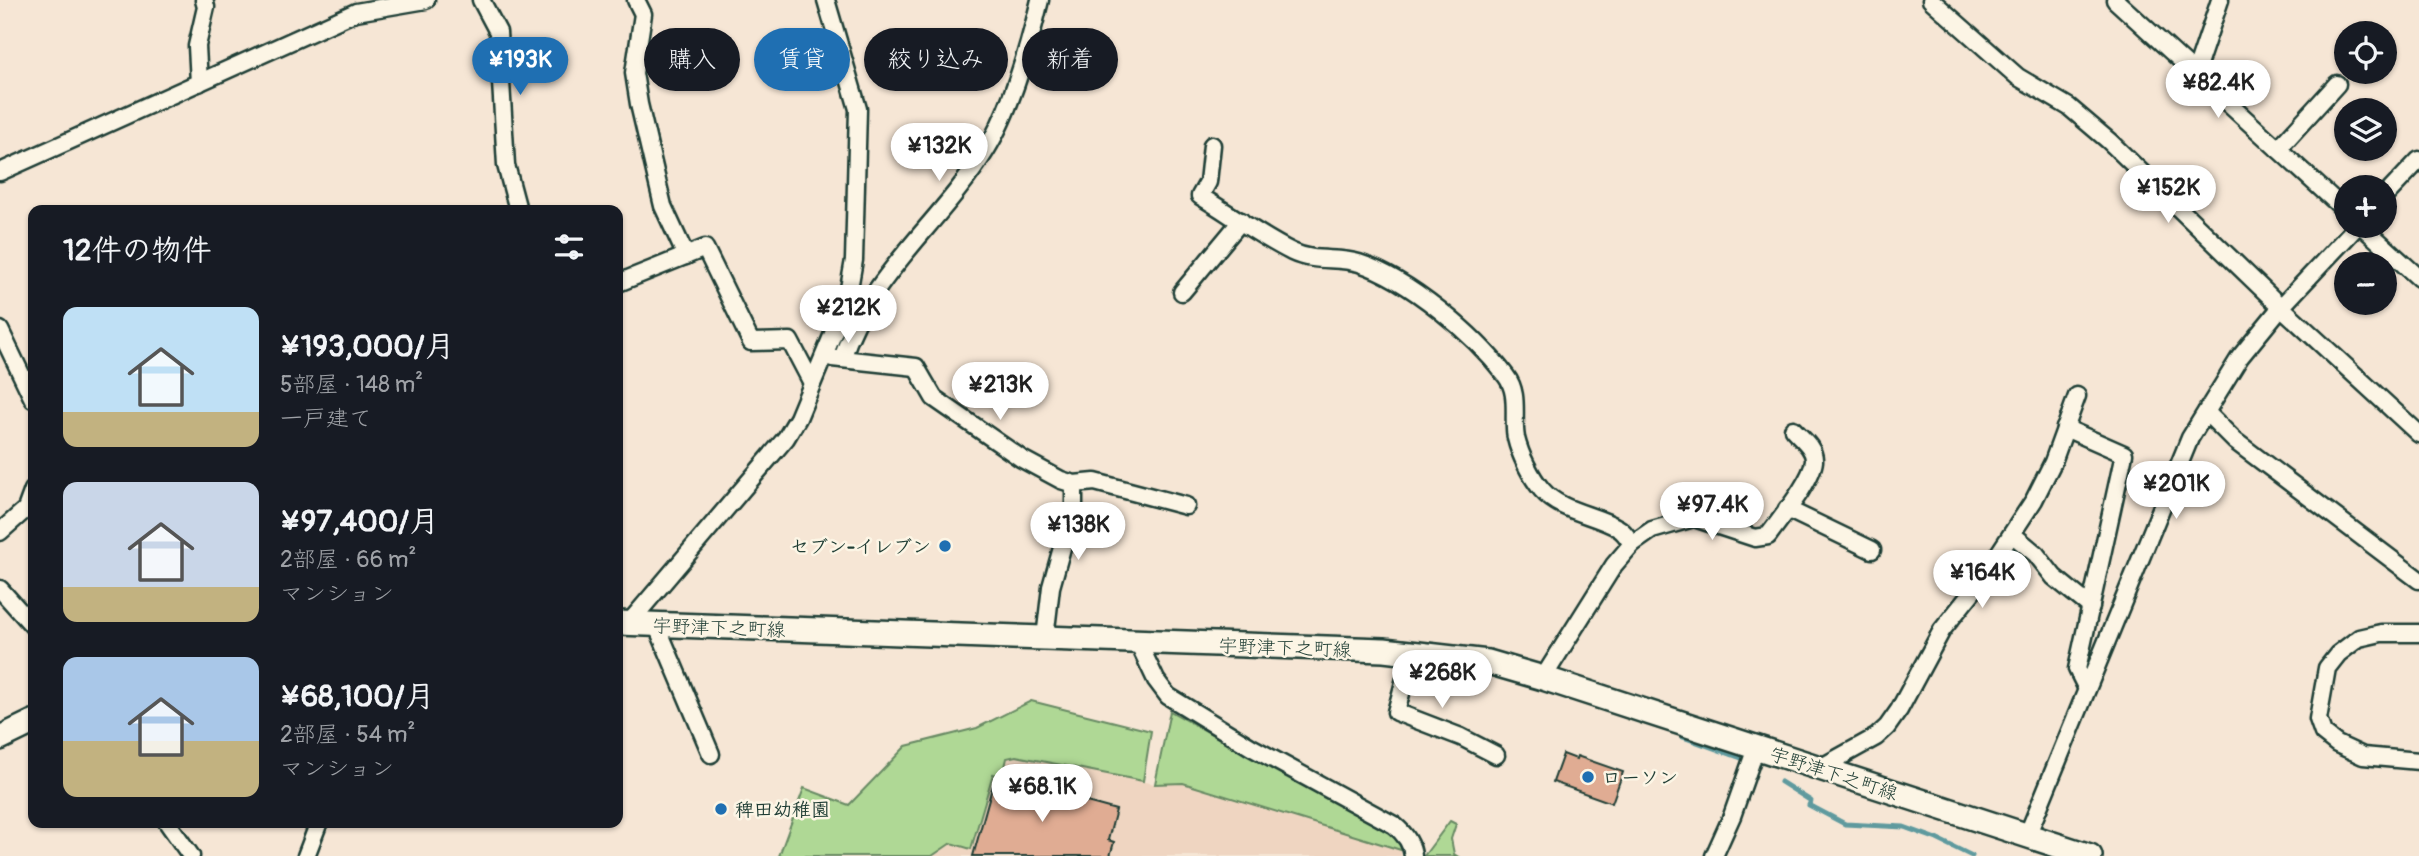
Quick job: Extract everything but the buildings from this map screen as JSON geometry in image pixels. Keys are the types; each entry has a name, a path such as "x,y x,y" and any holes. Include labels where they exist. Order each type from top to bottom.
{"main road":[{"name":"宇野津下之町線","path":"623,623 1384,650 1488,662 2090,856"},
{"path":"0,738 28,724"}],"street":[{"path":"199,83 197,46 206,7 204,0"},
{"path":"0,172 356,12 426,0"},
{"path":"481,0 498,32 506,165 517,205"},
{"path":"636,0 643,14 634,73 639,104 663,206 685,256"},
{"path":"623,623 786,438 847,300 854,260 858,109 826,0"},
{"path":"842,359 849,338 883,280 961,186 987,149 1005,110 1030,41 1040,0"},
{"path":"1931,0 2018,77 2068,107 2109,141 2281,307 2419,434"},
{"path":"2115,0 2334,200"},
{"path":"2195,74 2220,0"},
{"path":"2278,149 2337,84"},
{"path":"1212,145 1208,182 1200,196 1292,252 1316,260 1356,262 1390,275 1413,290 1467,334 1508,377 1514,392 1516,439 1543,491 1557,502 1620,529 1632,544"},
{"path":"2397,183 2419,160"},
{"path":"1182,292 1241,221"},
{"path":"2027,836 2190,438 2240,357 2281,307 2348,238"},
{"path":"2374,238 2419,278"},
{"path":"623,282 705,248 751,342 790,341 812,383"},
{"path":"0,330 28,389"},
{"path":"823,357 916,367 934,398 1021,459 1061,480 1074,484 1095,482 1186,506"},
{"path":"1820,768 1876,737 1899,710 1942,630 1978,585 2034,500 2053,463 2077,396"},
{"path":"2207,412 2235,441 2419,580"},
{"path":"2065,428 2124,454 2077,669 2087,689"},
{"path":"1543,678 1614,565 1632,544 1652,530 1694,518 1755,538 1768,536 1804,484 1814,460 1810,448 1793,429"},
{"path":"1045,638 1051,587 1074,505 1074,484"},
{"path":"0,532 26,509 28,504"},
{"path":"1787,509 1872,550"},
{"path":"2012,534 2036,554 2054,577 2091,607"},
{"path":"0,589 28,616"},
{"path":"656,624 711,754"},
{"path":"2419,633 2381,633 2359,638 2338,654 2328,668 2318,719 2323,733 2337,744 2363,755 2419,761"},
{"path":"1138,642 1156,680 1168,696 1230,735 1394,825 1409,842 1413,856"},
{"path":"1412,653 1396,712 1461,737 1496,755"},
{"path":"1714,856 1732,816 1756,748"},
{"path":"171,828 191,856"},
{"path":"306,856 317,828"}],"shaded area":[{"path":"1016,756 1155,784 1183,783 1401,850 1401,856 870,856 1007,758"}],"green space":[{"path":"1031,701 1151,731 1143,781 1016,756 1007,758 1003,776 993,774 971,849 951,843 932,856 779,856 804,788 849,805 906,746 977,728"},
{"path":"1170,711 1400,839 1401,850 1183,783 1155,784"},
{"path":"1450,821 1456,824 1451,839 1454,854 1457,856 1424,856"}],"waterway":[{"path":"1683,737 1744,759"},
{"path":"1781,782 1811,801 1809,805 1845,824 1904,827 1972,856"}],"place":[{"name":"セブン-イレブン","path":"945,546"},
{"name":"ローソン","path":"1588,777"},
{"name":"稗田幼稚園","path":"721,809"}]}
